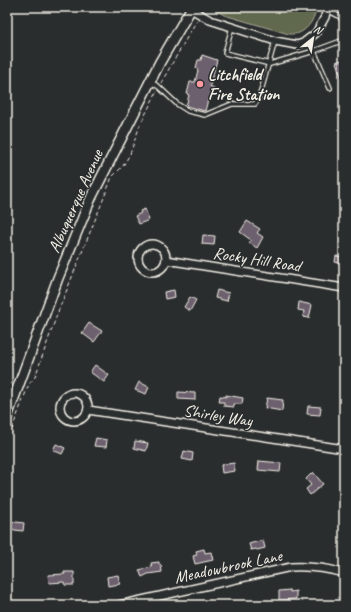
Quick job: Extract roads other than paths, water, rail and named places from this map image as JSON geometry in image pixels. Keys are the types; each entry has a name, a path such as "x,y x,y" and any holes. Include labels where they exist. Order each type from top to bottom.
{"street":[{"path":"191,8 210,20 275,41 298,45 308,40 316,33 321,26 327,8"},
{"name":"Albuquerque Avenue","path":"7,417 58,278 91,198 160,62 191,8"},
{"name":"Rocky Hill Road","path":"166,260 344,288"},
{"name":"Shirley Way","path":"88,410 344,449"},
{"name":"Meadowbrook Lane","path":"119,605 290,567 328,568 344,573"},
{"path":"157,597 159,605"}],"lane":[{"path":"327,8 339,16 344,22"},
{"path":"232,27 225,53 270,64 314,52 344,40"},
{"path":"308,40 330,88"},
{"path":"150,81 159,87 177,104 188,111 205,114 232,104 255,104 259,98 270,64 275,41"}],"place":[{"name":"Litchfield Fire Station","path":"200,84"}]}
